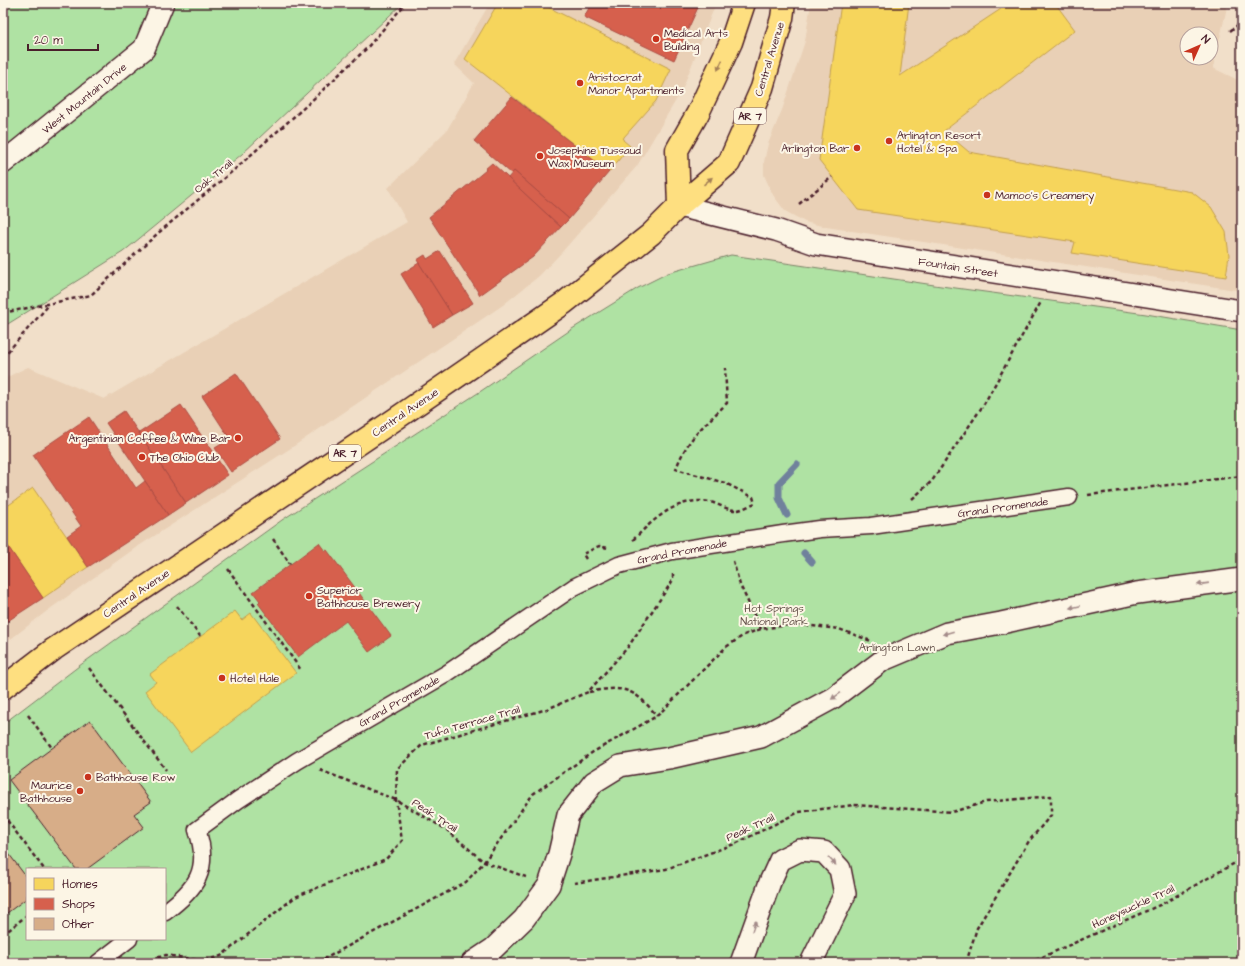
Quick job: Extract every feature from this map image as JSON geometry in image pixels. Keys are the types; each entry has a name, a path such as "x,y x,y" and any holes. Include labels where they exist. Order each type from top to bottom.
{"main road":[{"path":"679,206 677,150 698,113 724,56 744,3"},
{"name":"Central Avenue","path":"3,688 54,649 394,420 564,303 651,234 679,206 729,163 762,88 782,18 784,3"}],"street":[{"name":"West Mountain Drive","path":"3,162 144,49 163,3"},
{"name":"Fountain Street","path":"679,206 776,230 816,244 1052,282 1242,310"},
{"name":"Grand Promenade","path":"166,911 188,894 200,874 203,854 198,830 238,800 297,762 446,674 574,587 619,564 672,551 820,529 886,523 1069,497"},
{"path":"472,963 493,948 524,919 549,885 559,854 568,815 594,782 620,766 669,758 761,737 833,698 883,660 947,632 1001,623 1137,593 1242,579"},
{"path":"741,963 770,882 780,860 800,850 824,852 840,869 846,894 811,963"},
{"path":"98,963 128,940"}],"path":[{"name":"Oak Trail","path":"3,313 48,306 92,295 157,234 234,170 308,104 366,49 406,3"},
{"path":"1230,31 1242,22"},
{"path":"799,204 832,177"},
{"path":"886,523 932,481 984,404 1052,282"},
{"path":"3,357 48,306"},
{"path":"619,564 616,557 653,520 681,503 694,501 711,502 737,510 755,503 753,497 725,483 676,469 682,452 694,435 727,403 725,368"},
{"path":"1069,497 1242,476"},
{"path":"273,539 290,564"},
{"path":"729,543 740,584 761,629"},
{"name":"Tufa Terrace Trail","path":"144,962 166,955 203,961 221,956 295,897 386,859 402,840 396,800 397,770 422,745 547,709 588,692 628,647 673,580 672,551"},
{"path":"228,569 301,670"},
{"path":"176,606 200,636"},
{"path":"317,963 466,882 484,862 533,794 593,752 657,716 726,647 744,635 761,629 795,624 839,629 870,639 883,660"},
{"path":"89,668 166,770"},
{"path":"588,692 612,688 632,692 645,701 657,716"},
{"path":"28,715 52,748"},
{"name":"Peak Trail","path":"297,762 396,800 447,830 484,862 549,885 593,882 666,869 737,842 799,812 854,805 952,812 986,802 1051,796 1051,816 1029,841 977,928 966,963"},
{"path":"3,815 43,868"},
{"name":"Honeysuckle Trail","path":"1029,963 1162,904 1242,859"},
{"path":"3,935 26,916"}],"shaded area":[{"path":"490,3 716,3 682,90 637,166 562,252 539,276 503,305 291,448 134,549 47,611 3,645 3,379 28,367 104,399 407,222 388,188 447,130 474,83 454,64"},
{"path":"811,3 1228,3 1219,42 1219,26 1179,26 1179,66 1213,66 1213,68 1242,82 1242,291 826,227 805,222 785,211 773,195 764,175 764,162 768,144 782,110 805,41"}],"green space":[{"path":"3,3 403,3 242,154 123,252 3,327"},
{"name":"Hot Springs National Park","path":"731,255 1146,314 1242,330 1242,963 3,963 3,724 79,666 282,520 481,391 572,329 638,288 668,273"}],"building: Homes":[{"name":"Aristocrat Manor Apartments","path":"498,3 540,3 671,69 656,101 624,137 623,140 630,146 609,172 465,59"},
{"name":"Arlington Resort Hotel & Spa","path":"841,3 909,3 900,76 1010,3 1055,3 1075,30 944,131 969,152 1192,192 1211,207 1226,232 1229,255 1226,277 1072,253 1075,242 858,210 819,160"},
{"path":"33,488 88,567 43,598 3,539 3,509"},
{"name":"Hotel Hale","path":"235,611 242,620 251,613 296,673 191,752 145,691 156,682 150,674"}],"building: Shops":[{"name":"Medical Arts Building","path":"578,3 700,3 674,60 584,17 589,8"},
{"name":"Josephine Tussaud Wax Museum","path":"512,97 609,172 569,219 514,171 512,174 474,141"},
{"path":"492,163 561,227 533,257 480,295 429,217 486,170 485,169"},
{"path":"514,171 569,219 561,227 508,178"},
{"path":"440,251 473,303 452,315 417,260 425,255 427,259"},
{"path":"419,263 452,315 433,327 401,274"},
{"path":"236,373 280,439 231,472 215,448 230,439 202,396"},
{"path":"181,405 228,475 186,503 139,433"},
{"name":"The Ohio Club","path":"124,411 186,503 168,515 106,423"},
{"path":"89,417 136,488 145,481 168,515 88,567 67,536 81,526 33,455"},
{"path":"3,539 43,598 3,624"},
{"name":"Superior Bathhouse Brewery","path":"319,543 325,551 327,550 391,636 369,652 346,621 298,657 258,603 260,601 253,592"}],"building: Other":[{"name":"Maurice Bathhouse","path":"90,720 151,802 134,814 144,827 88,868 75,868 9,780"},
{"path":"3,846 26,877 26,899 3,916"}],"waterway":[{"path":"787,515 779,498 779,483 797,464"},
{"path":"804,553 812,562"}],"place":[{"name":"Medical Arts Building","path":"656,39"},
{"name":"Aristocrat Manor Apartments","path":"580,83"},
{"name":"Arlington Resort Hotel & Spa","path":"889,141"},
{"name":"Arlington Bar","path":"857,148"},
{"name":"Josephine Tussaud Wax Museum","path":"540,156"},
{"name":"Mamoo's Creamery","path":"987,195"},
{"name":"Argentinian Coffee & Wine Bar","path":"238,438"},
{"name":"The Ohio Club","path":"142,457"},
{"name":"Superior Bathhouse Brewery","path":"309,596"},
{"name":"Hotel Hale","path":"222,678"},
{"name":"Bathhouse Row","path":"88,777"},
{"name":"Maurice Bathhouse","path":"80,791"}],"park label":[{"name":"Arlington Lawn","path":"897,647"}]}
